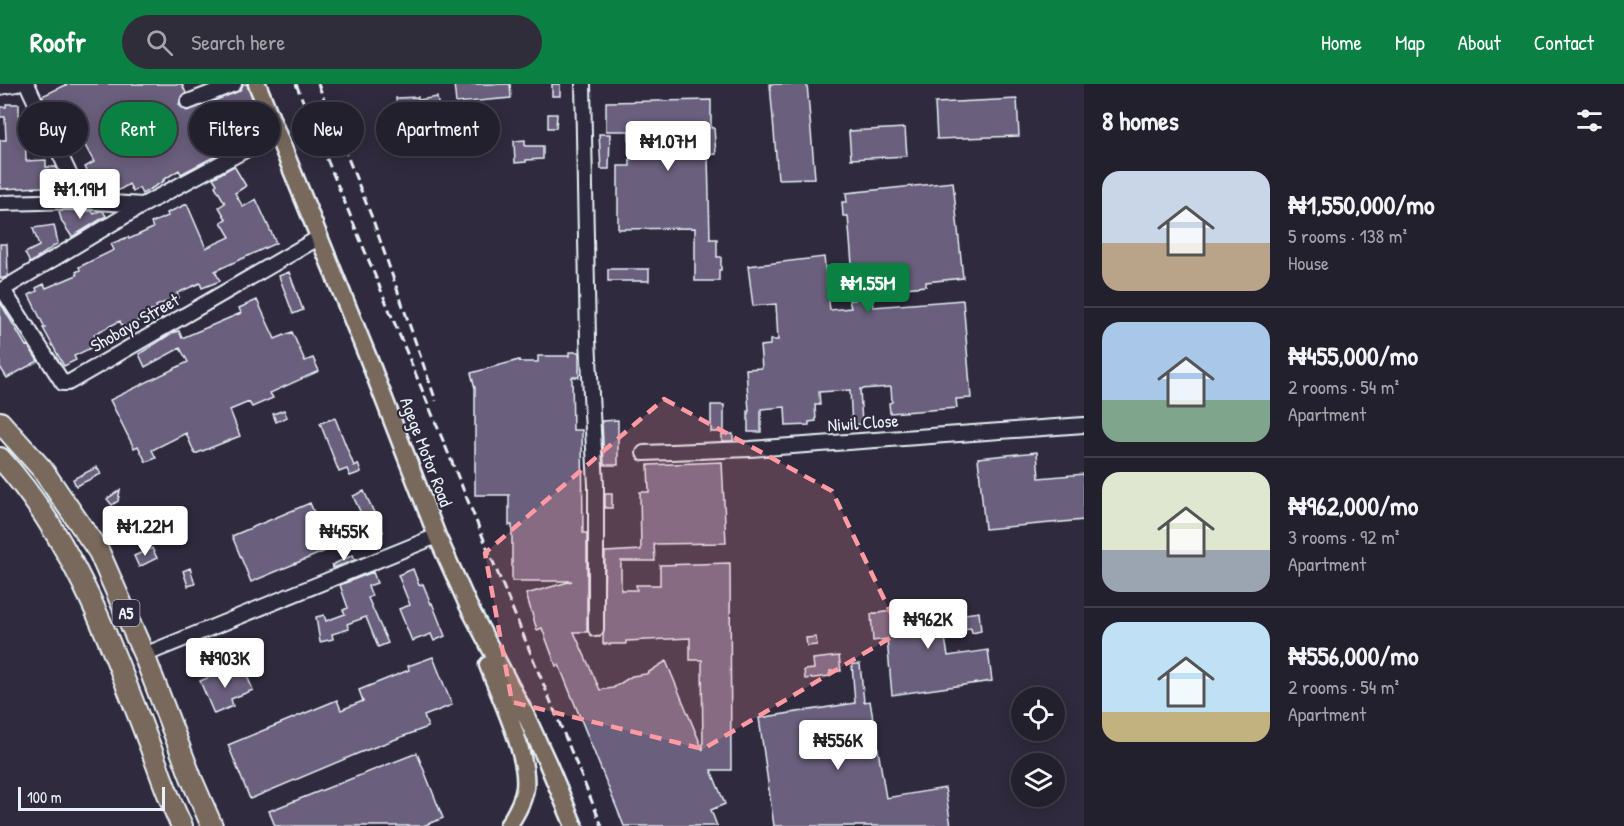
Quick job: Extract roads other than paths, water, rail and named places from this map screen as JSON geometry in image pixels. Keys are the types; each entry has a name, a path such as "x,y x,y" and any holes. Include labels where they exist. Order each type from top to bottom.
{"highway":[{"name":"A5","path":"0,422 42,469 99,552 144,655 212,826"},
{"name":"A5","path":"0,458 45,517 76,570 104,628 182,826"}],"main road":[{"name":"Agege Motor Road","path":"257,84 265,102"},
{"name":"Agege Motor Road","path":"280,138 437,536 468,605 549,764 574,826"},
{"path":"468,605 476,634 520,749 525,787 521,802 508,826"}],"street":[{"path":"0,87 16,84"},
{"path":"27,84 82,201"},
{"path":"188,102 234,84"},
{"path":"583,84 588,340 596,485 597,629"},
{"path":"1,290 143,205 235,156"},
{"path":"0,203 82,201 143,205"},
{"name":"Shobayo Street","path":"1,290 63,382 68,383 320,237"},
{"name":"Niwil Close","path":"644,453 750,449 1084,425"},
{"path":"144,655 437,536"}],"railway":[{"path":"296,84 602,826"},
{"path":"318,84 373,220 436,401"}]}
